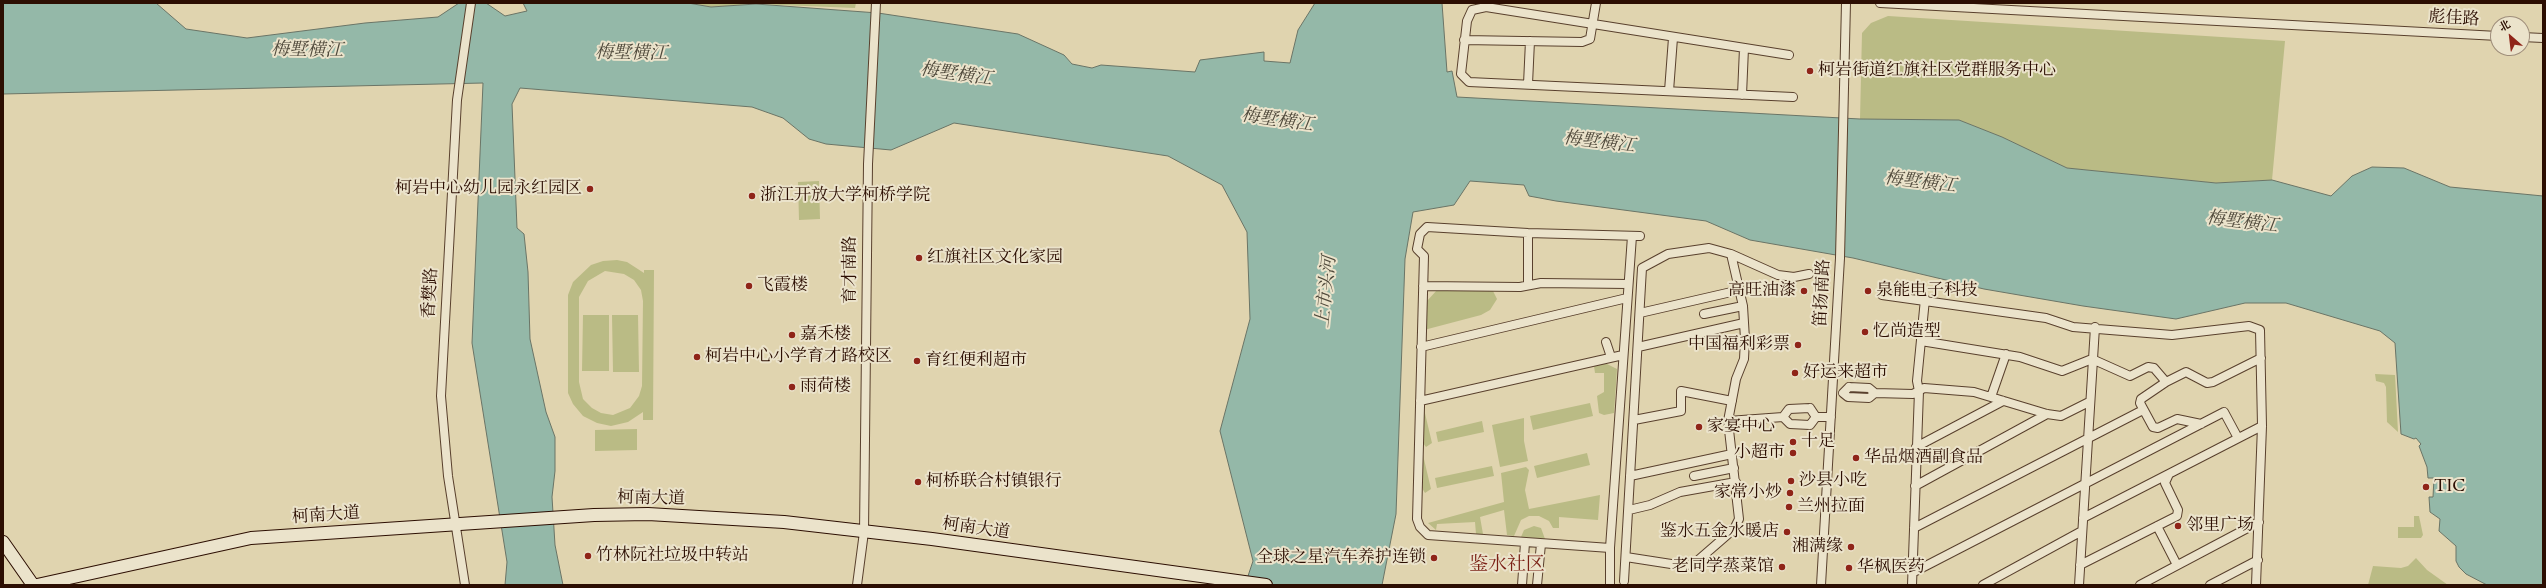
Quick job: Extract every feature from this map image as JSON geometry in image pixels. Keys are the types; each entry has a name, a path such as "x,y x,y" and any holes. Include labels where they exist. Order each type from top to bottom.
{"main road":[{"name":"柯南大道","path":"37,585 251,538 594,516 648,514 750,520 864,532 1230,579 1266,585"},
{"path":"3,542 34,585"}],"street":[{"name":"香樊路","path":"465,585 448,476 441,396 457,100 471,3"},
{"name":"育才南路","path":"856,585 864,532 868,164 876,3"},
{"path":"1464,40 1582,42 1590,39 1591,24 1596,3"},
{"name":"笛扬南路","path":"1821,585 1840,258 1846,3"},
{"name":"彪佳路","path":"1880,3 2490,36"},
{"path":"1789,55 1673,38 1486,7 1472,10 1467,21 1461,74 1469,82 1793,97"},
{"path":"2530,37 2543,38"},
{"path":"1669,91 1673,38"},
{"path":"1528,84 1530,41"},
{"path":"1742,94 1744,48"},
{"path":"1610,548 1428,535 1420,527 1417,518 1424,256 1417,249 1420,234 1427,227 1528,234 1636,236 1628,284 1610,548 1610,585"},
{"path":"1528,234 1528,285"},
{"path":"1624,581 1642,268 1668,254 1709,248 1731,254 1778,275 1794,277 1809,274"},
{"path":"1626,557 1684,566 1696,562 1707,555 1734,530 1740,519 1728,421 1736,379 1744,359 1744,323 1740,290 1731,254"},
{"path":"1424,286 1528,285 1541,283 1628,284"},
{"path":"1640,313 1740,290"},
{"path":"1882,295 1925,299 2046,318 2073,327 2095,327 2172,335 2249,326 2260,330 2262,426 2256,585"},
{"path":"1421,347 1627,298"},
{"path":"1912,585 1919,391 1917,381 1925,299"},
{"path":"1704,314 1743,306"},
{"path":"1638,347 1744,323"},
{"path":"2079,585 2089,402 2095,327"},
{"path":"1921,341 2006,354 2062,371 2092,359 2130,376 2148,367 2154,368 2166,382"},
{"path":"1606,342 1611,357"},
{"path":"1420,402 1623,354"},
{"path":"1991,397 2006,354"},
{"path":"2201,424 2177,419 2158,428 2153,427 2143,410 2141,398 2166,382 2186,372 2207,383 2213,382 2261,358"},
{"path":"1833,392 1843,393 1848,398 1869,398 1875,393 1913,394 1924,388 1974,392 2047,414 2061,416 2089,402"},
{"path":"1634,420 1681,411 1681,391 1732,401"},
{"path":"1916,447 2003,400"},
{"path":"1728,421 1783,416 1790,409 1810,408 1816,417"},
{"path":"1914,528 2143,410"},
{"path":"1912,574 2224,412 2238,438"},
{"path":"1915,486 2047,414"},
{"path":"1783,416 1790,424 1810,425 1816,417"},
{"path":"1816,417 1831,417"},
{"path":"2082,518 2262,426"},
{"path":"1630,476 1732,454"},
{"path":"1694,476 1734,468"},
{"path":"2080,565 2177,516 2178,510 2165,483 2169,474"},
{"path":"1628,510 1650,505 1680,492 1736,482"},
{"path":"2140,585 2259,522"},
{"path":"2157,526 2177,565"},
{"path":"1982,585 2082,531"},
{"path":"1522,585 1525,543"},
{"path":"1537,585 1541,544"},
{"path":"2210,585 2258,560"}],"green space":[{"path":"688,3 856,3 855,8 756,4 711,7"},
{"path":"1888,16 2285,41 2272,180 2216,183 2067,168 2002,137 1959,120 1860,119 1862,33 1871,23"},
{"path":"819,181 820,219 799,220 798,182"},
{"path":"617,260 627,262 644,273 644,270 654,270 653,420 643,420 643,412 628,422 611,426 597,423 583,416 573,404 568,393 568,295 573,282 591,265 603,261","holes":["605,271 624,274 634,280 641,290 643,301 642,386 639,396 630,408 613,415 601,413 592,408 583,399 579,382 579,297 588,281"]},
{"path":"1437,290 1493,291 1497,299 1490,310 1481,315 1424,330 1427,301"},
{"path":"583,315 609,315 609,371 582,371"},
{"path":"612,315 638,315 639,372 613,372"},
{"path":"1603,362 1617,369 1614,413 1604,415 1599,413 1597,396 1604,392 1604,373 1595,373 1594,366"},
{"path":"2375,374 2395,375 2398,432 2387,422 2386,387 2384,383 2376,381"},
{"path":"1590,403 1593,416 1533,430 1530,416"},
{"path":"1424,409 1432,443 1426,447 1423,443 1422,410"},
{"path":"1524,418 1524,441 1528,461 1500,467 1492,425"},
{"path":"1482,421 1484,432 1438,442 1436,432"},
{"path":"637,429 637,450 595,451 595,430"},
{"path":"1587,453 1590,465 1537,478 1534,466"},
{"path":"1421,455 1423,455 1431,489 1425,493 1422,488"},
{"path":"1492,466 1494,476 1437,488 1435,478"},
{"path":"1526,467 1529,470 1525,490 1529,509 1600,495 1598,520 1559,517 1559,528 1553,528 1549,521 1539,516 1529,516 1521,520 1514,536 1507,535 1504,510 1480,517 1483,534 1476,534 1475,522 1437,524 1436,530 1428,523 1504,502 1501,473"},
{"path":"2414,516 2419,516 2423,535 2421,538 2398,538 2398,527 2414,527"},
{"path":"1534,526 1541,528 1545,539 1521,537 1524,530"},
{"path":"2416,558 2427,570 2448,585 2368,585 2373,566 2401,568 2408,566"}],"water":[{"path":"3,3 156,3 186,29 247,38 365,23 438,17 459,3 486,3 505,16 527,11 523,3 688,3 711,7 756,4 878,13 1018,34 1064,55 1072,64 1092,68 1101,65 1195,72 1200,60 1264,52 1264,61 1290,63 1298,30 1315,3 1442,3 1447,72 1452,71 1457,97 1860,119 1959,120 2002,137 2067,168 2216,183 2272,180 2331,196 2352,176 2372,167 2404,168 2450,187 2543,196 2543,585 2487,585 2466,574 2459,567 2456,561 2456,546 2439,531 2440,519 2430,512 2429,497 2433,497 2434,478 2428,478 2427,467 2419,446 2421,444 2416,438 2414,439 2401,434 2395,343 2380,331 2286,303 2245,303 2176,319 2083,306 1984,289 1853,258 1750,240 1706,221 1556,201 1529,196 1524,185 1470,181 1454,205 1413,212 1405,259 1396,514 1382,585 1245,585 1253,561 1220,431 1250,319 1247,232 1222,185 1168,156 954,123 891,150 826,144 809,139 783,118 752,107 520,88 512,104 517,228 524,234 528,272 530,339 546,412 555,437 555,471 552,497 555,545 563,585 505,585 507,562 472,343 483,83 3,94"}],"place":[{"name":"柯岩街道红旗社区党群服务中心","path":"1810,71"},
{"name":"柯岩中心幼儿园永红园区","path":"590,189"},
{"name":"浙江开放大学柯桥学院","path":"752,196"},
{"name":"红旗社区文化家园","path":"919,258"},
{"name":"飞霞楼","path":"749,286"},
{"name":"高旺油漆","path":"1804,291"},
{"name":"泉能电子科技","path":"1868,291"},
{"name":"忆尚造型","path":"1865,332"},
{"name":"嘉禾楼","path":"792,335"},
{"name":"中国福利彩票","path":"1798,345"},
{"name":"柯岩中心小学育才路校区","path":"697,357"},
{"name":"育红便利超市","path":"917,361"},
{"name":"好运来超市","path":"1795,373"},
{"name":"雨荷楼","path":"792,387"},
{"name":"家宴中心","path":"1699,427"},
{"name":"十足","path":"1793,442"},
{"name":"小超市","path":"1793,453"},
{"name":"华品烟酒副食品","path":"1856,458"},
{"name":"沙县小吃","path":"1791,481"},
{"name":"柯桥联合村镇银行","path":"918,482"},
{"name":"TIC","path":"2426,487"},
{"name":"家常小炒","path":"1790,493"},
{"name":"兰州拉面","path":"1789,507"},
{"name":"邻里广场","path":"2178,526"},
{"name":"鉴水五金水暖店","path":"1787,532"},
{"name":"湘满缘","path":"1851,547"},
{"name":"竹林阮社垃圾中转站","path":"588,556"},
{"name":"全球之星汽车养护连锁","path":"1434,558"},
{"name":"老同学蒸菜馆","path":"1782,567"},
{"name":"华枫医药","path":"1849,568"}],"district":[{"name":"鉴水社区","path":"1507,566"}],"water label":[{"name":"梅墅横江","path":"307,51"},
{"name":"梅墅横江","path":"631,54"},
{"name":"梅墅横江","path":"956,75"},
{"name":"梅墅横江","path":"1277,121"},
{"name":"梅墅横江","path":"1599,143"},
{"name":"梅墅横江","path":"1920,183"},
{"name":"梅墅横江","path":"2242,223"},
{"name":"上市头河","path":"1327,292"}]}
